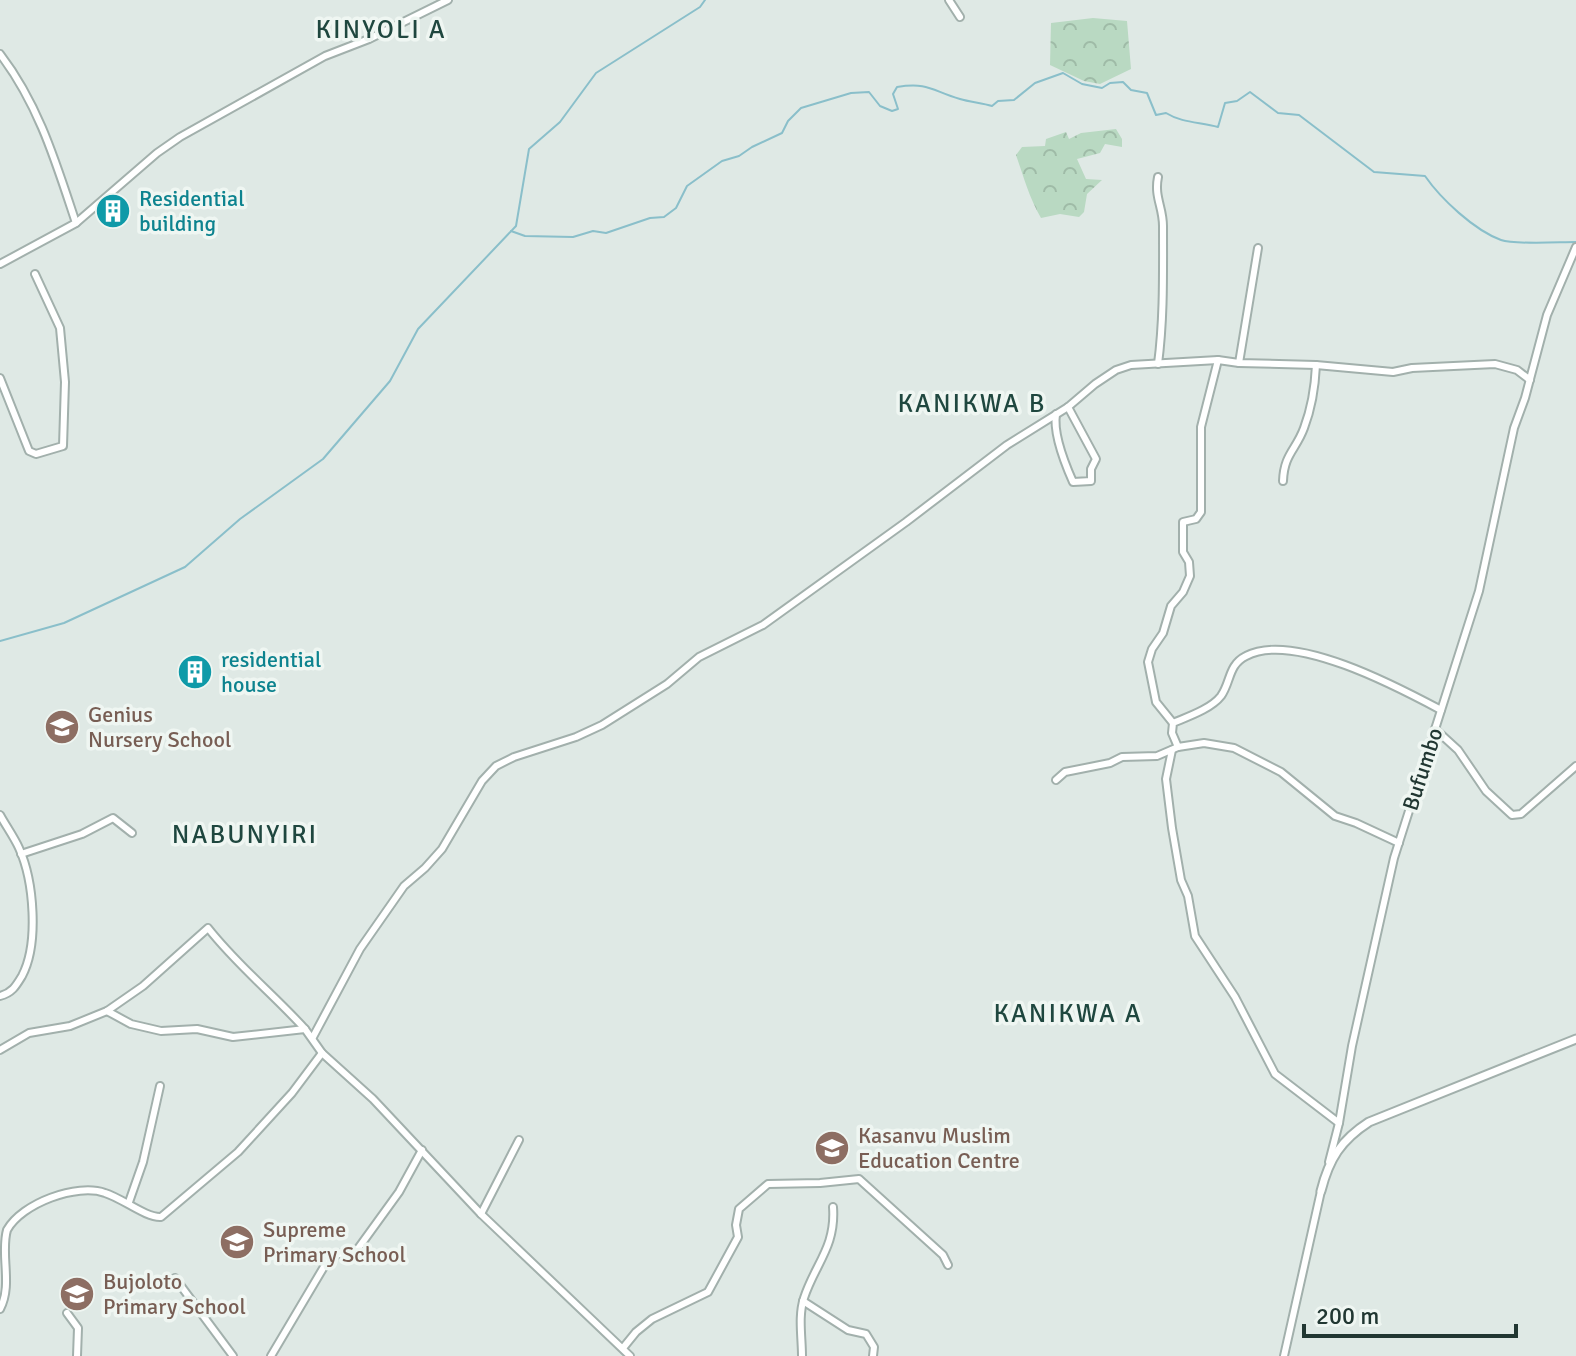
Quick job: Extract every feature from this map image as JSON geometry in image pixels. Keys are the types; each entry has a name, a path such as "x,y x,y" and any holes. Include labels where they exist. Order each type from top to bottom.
{"street":[{"path":"0,264 76,223 145,162 180,137 325,56 369,39 448,0"},
{"path":"949,0 960,17"},
{"path":"0,54 24,87 37,114 76,223"},
{"path":"1158,177 1155,192 1163,221 1158,364"},
{"name":"Bufumbo","path":"1329,1162 1399,843 1479,591 1514,428 1547,315 1576,247"},
{"path":"1239,363 1258,248"},
{"path":"0,378 29,451 36,454 63,446 65,382 60,328 35,274"},
{"path":"1218,360 1201,427 1201,512 1196,519 1183,522 1183,552 1189,562 1190,576 1183,592 1171,606 1163,633 1149,656 1156,702 1173,723 1175,749 1166,779 1172,828 1195,936 1235,997 1275,1074 1339,1123"},
{"path":"313,1037 360,949 404,886 442,849 482,781 496,766 602,725 667,684 699,657 763,625 1007,445 1068,407 1116,370 1131,365 1218,360 1393,372 1412,368 1495,364 1517,370 1530,380"},
{"path":"1283,481 1284,467 1304,430 1314,398 1316,365"},
{"path":"1056,414 1061,455 1073,482 1091,481 1091,469 1096,459 1068,407"},
{"path":"1173,723 1221,696 1232,667 1246,656 1284,649 1352,666 1441,710"},
{"path":"1435,729 1458,750 1486,791 1512,815 1521,814 1576,766"},
{"path":"1056,780 1065,772 1110,763 1122,757 1157,756 1204,743 1234,748 1281,772 1335,816 1399,843"},
{"path":"0,815 21,854 31,902 33,945 26,969 15,988 0,996"},
{"path":"21,854 82,834 113,818 132,833"},
{"path":"0,1050 29,1033 70,1026 107,1011 143,986 208,928 233,960 269,989 313,1037 322,1053 373,1099 481,1214 630,1356"},
{"path":"107,1011 131,1024 161,1031 197,1029 233,1037 305,1029"},
{"path":"1284,1356 1329,1162 1351,1136 1369,1122 1576,1039"},
{"path":"0,1309 5,1296 2,1263 5,1234 27,1208 39,1201 84,1190 103,1192 129,1202 152,1217 161,1217 258,1132 322,1053"},
{"path":"129,1202 143,1162 160,1086"},
{"path":"481,1214 494,1194 505,1164 519,1140"},
{"path":"271,1356 328,1260 335,1255 357,1250 399,1192 422,1150"},
{"path":"623,1348 652,1319 708,1292 738,1237 736,1225 739,1209 768,1184 859,1179 943,1255 948,1265"},
{"path":"802,1356 803,1301 828,1249 833,1232 833,1207"},
{"path":"175,1278 233,1356"},
{"path":"803,1301 848,1330 866,1334 874,1347 873,1356"},
{"path":"67,1313 78,1328 77,1356"}],"green space":[{"path":"1093,18 1127,21 1131,69 1100,84 1084,81 1050,65 1051,23"},
{"path":"1116,129 1122,139 1122,147 1105,144 1100,153 1077,159 1086,179 1102,180 1087,194 1084,212 1079,217 1060,214 1041,218 1016,155 1022,147 1045,146 1046,139 1066,132 1069,139 1081,133"}],"waterway":[{"path":"0,641 64,623 185,567 240,519 323,459 390,381 418,329 516,226 529,149 560,122 596,73 700,7 705,0"},
{"path":"511,231 525,236 573,237 593,231 606,233 650,218 664,217 676,208 687,186 722,161 739,156 782,133 788,121 801,108 851,93 869,92 880,106 892,111 898,109 893,94 897,87 908,86 924,86 992,106 998,101 1014,100 1035,83 1063,73 1082,84 1102,88 1110,83 1123,82 1131,90 1147,93 1156,115 1166,113 1185,121 1218,127 1225,103 1237,101 1250,92 1278,113 1299,115 1374,172 1425,176 1459,213 1501,240 1576,242"}],"place":[{"name":"Residential building","path":"113,211"},
{"name":"residential house","path":"195,672"},
{"name":"Genius Nursery School","path":"62,727"},
{"name":"Kasanvu Muslim Education Centre","path":"832,1148"},
{"name":"Supreme Primary School","path":"237,1242"},
{"name":"Bujoloto Primary School","path":"77,1294"}],"district":[{"name":"KINYOLI A","path":"381,29"},
{"name":"KANIKWA B","path":"972,403"},
{"name":"NABUNYIRI","path":"245,834"},
{"name":"KANIKWA A","path":"1068,1013"}]}
